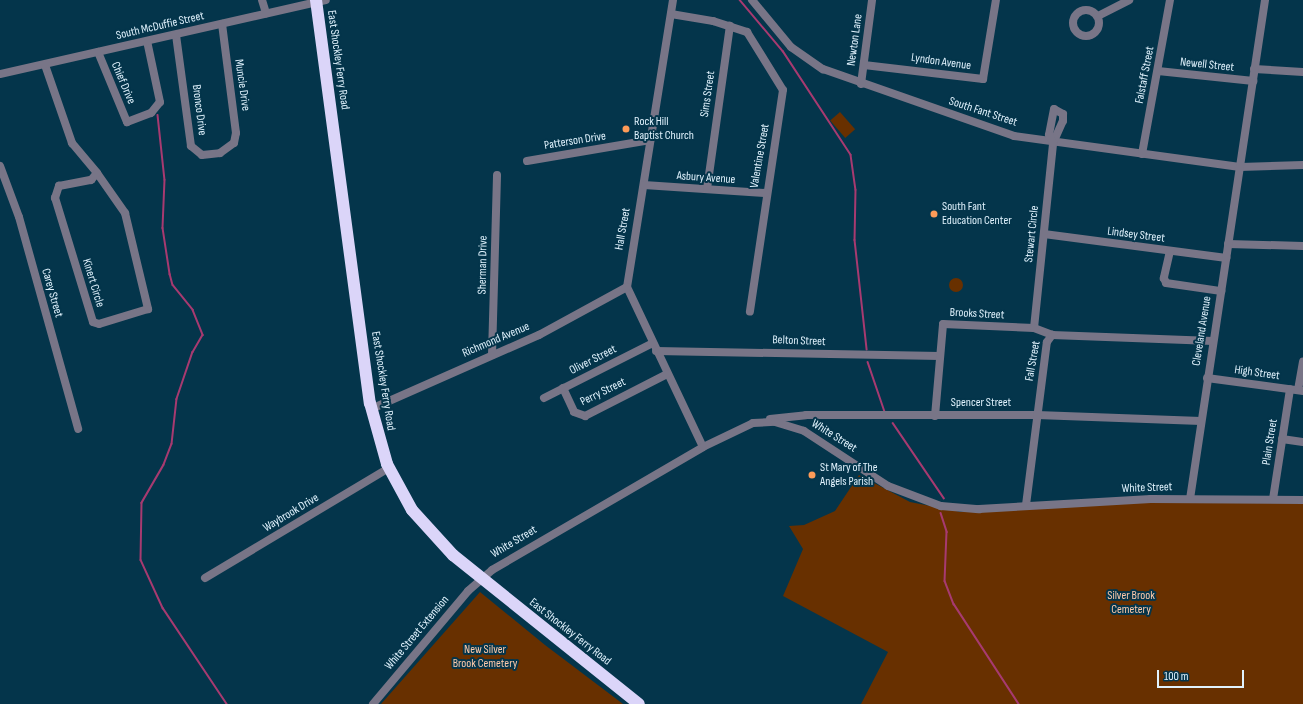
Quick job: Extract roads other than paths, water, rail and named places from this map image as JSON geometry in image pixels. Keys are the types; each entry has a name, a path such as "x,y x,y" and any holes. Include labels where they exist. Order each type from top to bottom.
{"highway":[{"name":"East Shockley Ferry Road","path":"319,1 371,409 389,468 424,525 480,579 639,704"}],"street":[{"path":"262,0 266,13"},
{"name":"Hall Street","path":"627,287 673,0"},
{"name":"South Fant Street","path":"752,0 797,52 823,69 861,84 1014,136 1053,143 1240,167"},
{"name":"Newton Lane","path":"861,84 872,0"},
{"name":"Lyndon Avenue","path":"864,65 983,79 996,0"},
{"path":"1098,16 1129,0"},
{"name":"Falstaff Street","path":"1142,154 1170,0"},
{"name":"Cleveland Avenue","path":"1190,499 1220,291 1265,0"},
{"name":"South McDuffie Street","path":"0,74 45,65 319,1"},
{"name":"Valentine Street","path":"671,14 730,26 752,37 783,90 766,193 750,312"},
{"name":"Muncie Drive","path":"222,24 236,133 230,148"},
{"name":"Sims Street","path":"707,189 730,26"},
{"name":"Bronco Drive","path":"176,35 192,146 208,156 230,148"},
{"name":"Chief Drive","path":"98,52 127,122 151,113 160,102 147,41"},
{"name":"Kinert Circle","path":"45,65 72,143 97,173 124,214 148,309 99,324 92,322 55,198 59,186 91,180 97,173"},
{"path":"1254,69 1303,72"},
{"name":"Newell Street","path":"1158,71 1253,81"},
{"name":"Patterson Drive","path":"527,161 650,140"},
{"name":"Stewart Circle","path":"1034,328 1053,143"},
{"path":"1240,167 1303,165"},
{"name":"Carey Street","path":"0,166 19,217 78,429"},
{"name":"Sherman Drive","path":"492,355 497,175"},
{"name":"Asbury Avenue","path":"644,185 766,193"},
{"name":"Lindsey Street","path":"1044,234 1226,258"},
{"path":"1228,244 1303,246"},
{"path":"1170,251 1164,278 1166,284 1220,291"},
{"path":"627,287 652,343 703,447"},
{"name":"Richmond Avenue","path":"371,409 539,335 627,287"},
{"name":"Brooks Street","path":"935,416 943,324 1034,328 1052,335"},
{"name":"Fall Street","path":"1026,505 1047,342 1052,335 1213,341"},
{"name":"Oliver Street","path":"544,398 652,343"},
{"name":"Belton Street","path":"656,351 940,356"},
{"name":"Plain Street","path":"1273,499 1282,440 1297,390 1303,361"},
{"name":"Perry Street","path":"563,388 574,412 585,416 667,374"},
{"name":"High Street","path":"1207,378 1297,390"},
{"name":"Spencer Street","path":"761,421 787,416 1037,415 1201,421"},
{"name":"White Street","path":"480,579 511,557 703,447 742,427 761,421 785,424 811,434 888,486 924,501 979,509 1026,505 1190,499 1303,500"},
{"path":"1282,440 1303,442"},
{"name":"Waybrook Drive","path":"205,578 389,468"},
{"name":"White Street Extension","path":"373,704 480,579"}],"waterway":[{"path":"740,0 783,51 851,155 856,190 855,240 867,349"},
{"path":"158,115 165,180 163,228 170,274 173,285 193,310 203,335 193,352 177,399 172,444 164,465 142,503 141,560 163,608 227,704"},
{"path":"868,362 885,412"},
{"path":"893,423 944,498"},
{"path":"941,513 947,532 945,581 954,604 1019,704"}],"place":[{"name":"Rock Hill Baptist Church","path":"626,129"},
{"name":"South Fant Education Center","path":"934,214"},
{"name":"St Mary of The Angels Parish","path":"812,475"}],"park label":[{"name":"Silver Brook Cemetery","path":"1131,603"},
{"name":"New Silver Brook Cemetery","path":"485,657"}]}
